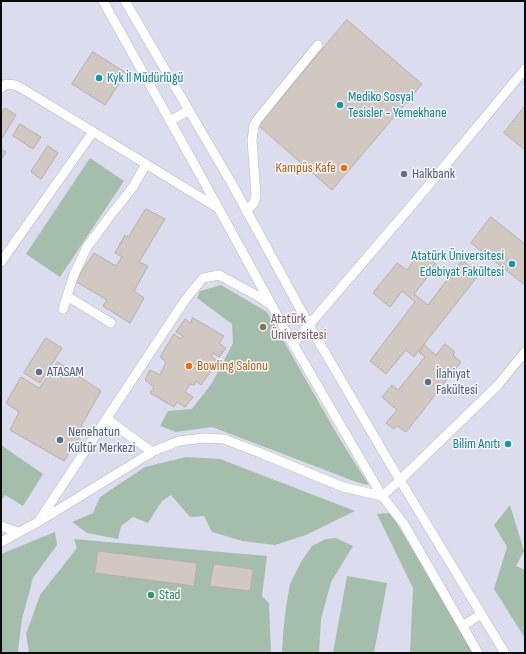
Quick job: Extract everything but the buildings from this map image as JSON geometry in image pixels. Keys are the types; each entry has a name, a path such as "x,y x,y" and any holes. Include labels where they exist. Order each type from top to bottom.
{"street":[{"path":"103,1 293,344 382,496 404,524 478,653"},
{"path":"125,1 246,211 309,325 400,480 505,653"},
{"path":"246,211 254,203 256,195 252,140 254,126 257,120 318,45"},
{"path":"293,344 418,198 525,69"},
{"path":"1,88 6,84 15,85 23,89 219,209"},
{"path":"170,120 188,110"},
{"path":"1,262 93,132"},
{"path":"63,309 73,276 87,247 133,187 146,164"},
{"path":"38,522 186,300 203,278 219,275 273,306"},
{"path":"67,296 111,323"},
{"path":"382,496 497,386 525,352"},
{"path":"107,419 152,452"},
{"path":"1,542 38,522 152,452 179,441 204,438 224,439 343,487 382,496"},
{"path":"1,526 18,532"},
{"path":"462,626 481,614"}],"shaded area":[{"name":"Atatürk Üniversitesi","path":"1,1 525,1 525,653 1,653"}],"green space":[{"path":"90,158 124,181 60,277 26,254"},
{"path":"221,285 267,312 341,441 369,485 359,483 212,427 176,432 160,426 168,411 192,409 212,383 233,343 232,324 197,298 200,291"},
{"path":"1,445 43,474 23,506 5,495 1,501"},
{"path":"186,457 220,459 355,511 306,535 275,545 242,541 212,532 204,516 190,517 171,495 162,501 148,523 133,517 121,526 118,539 87,533 72,522 93,513 100,497 145,467"},
{"path":"510,505 524,551 516,566 525,570 525,638 494,589 507,547 494,525"},
{"path":"391,513 473,653 410,653 413,588 377,514"},
{"path":"55,532 57,545 33,578 22,619 18,650 19,653 1,653 1,554"},
{"path":"336,538 353,546 331,582 321,619 319,653 282,653 286,607 290,584 301,562 312,546 326,539"},
{"name":"Stad","path":"74,539 267,556 262,596 269,603 271,653 29,653 26,634 40,595 77,548"},
{"path":"347,576 387,583 374,653 333,653"}],"place":[{"name":"Kyk İl Müdürlüğü","path":"99,78"},
{"name":"Mediko Sosyal Tesisler - Yemekhane","path":"340,105"},
{"name":"Kampüs Kafe","path":"344,168"},
{"name":"Halkbank","path":"404,174"},
{"name":"Atatürk Üniversitesi Edebiyat Fakültesi","path":"512,264"},
{"name":"Atatürk Üniversitesi","path":"263,327"},
{"name":"Bowling Salonu","path":"189,366"},
{"name":"ATASAM","path":"39,372"},
{"name":"İlahiyat Fakültesi","path":"428,382"},
{"name":"Nenehatun Kültür Merkezi","path":"60,440"},
{"name":"Bilim Anıtı","path":"508,444"},
{"name":"Stad","path":"151,595"}]}
